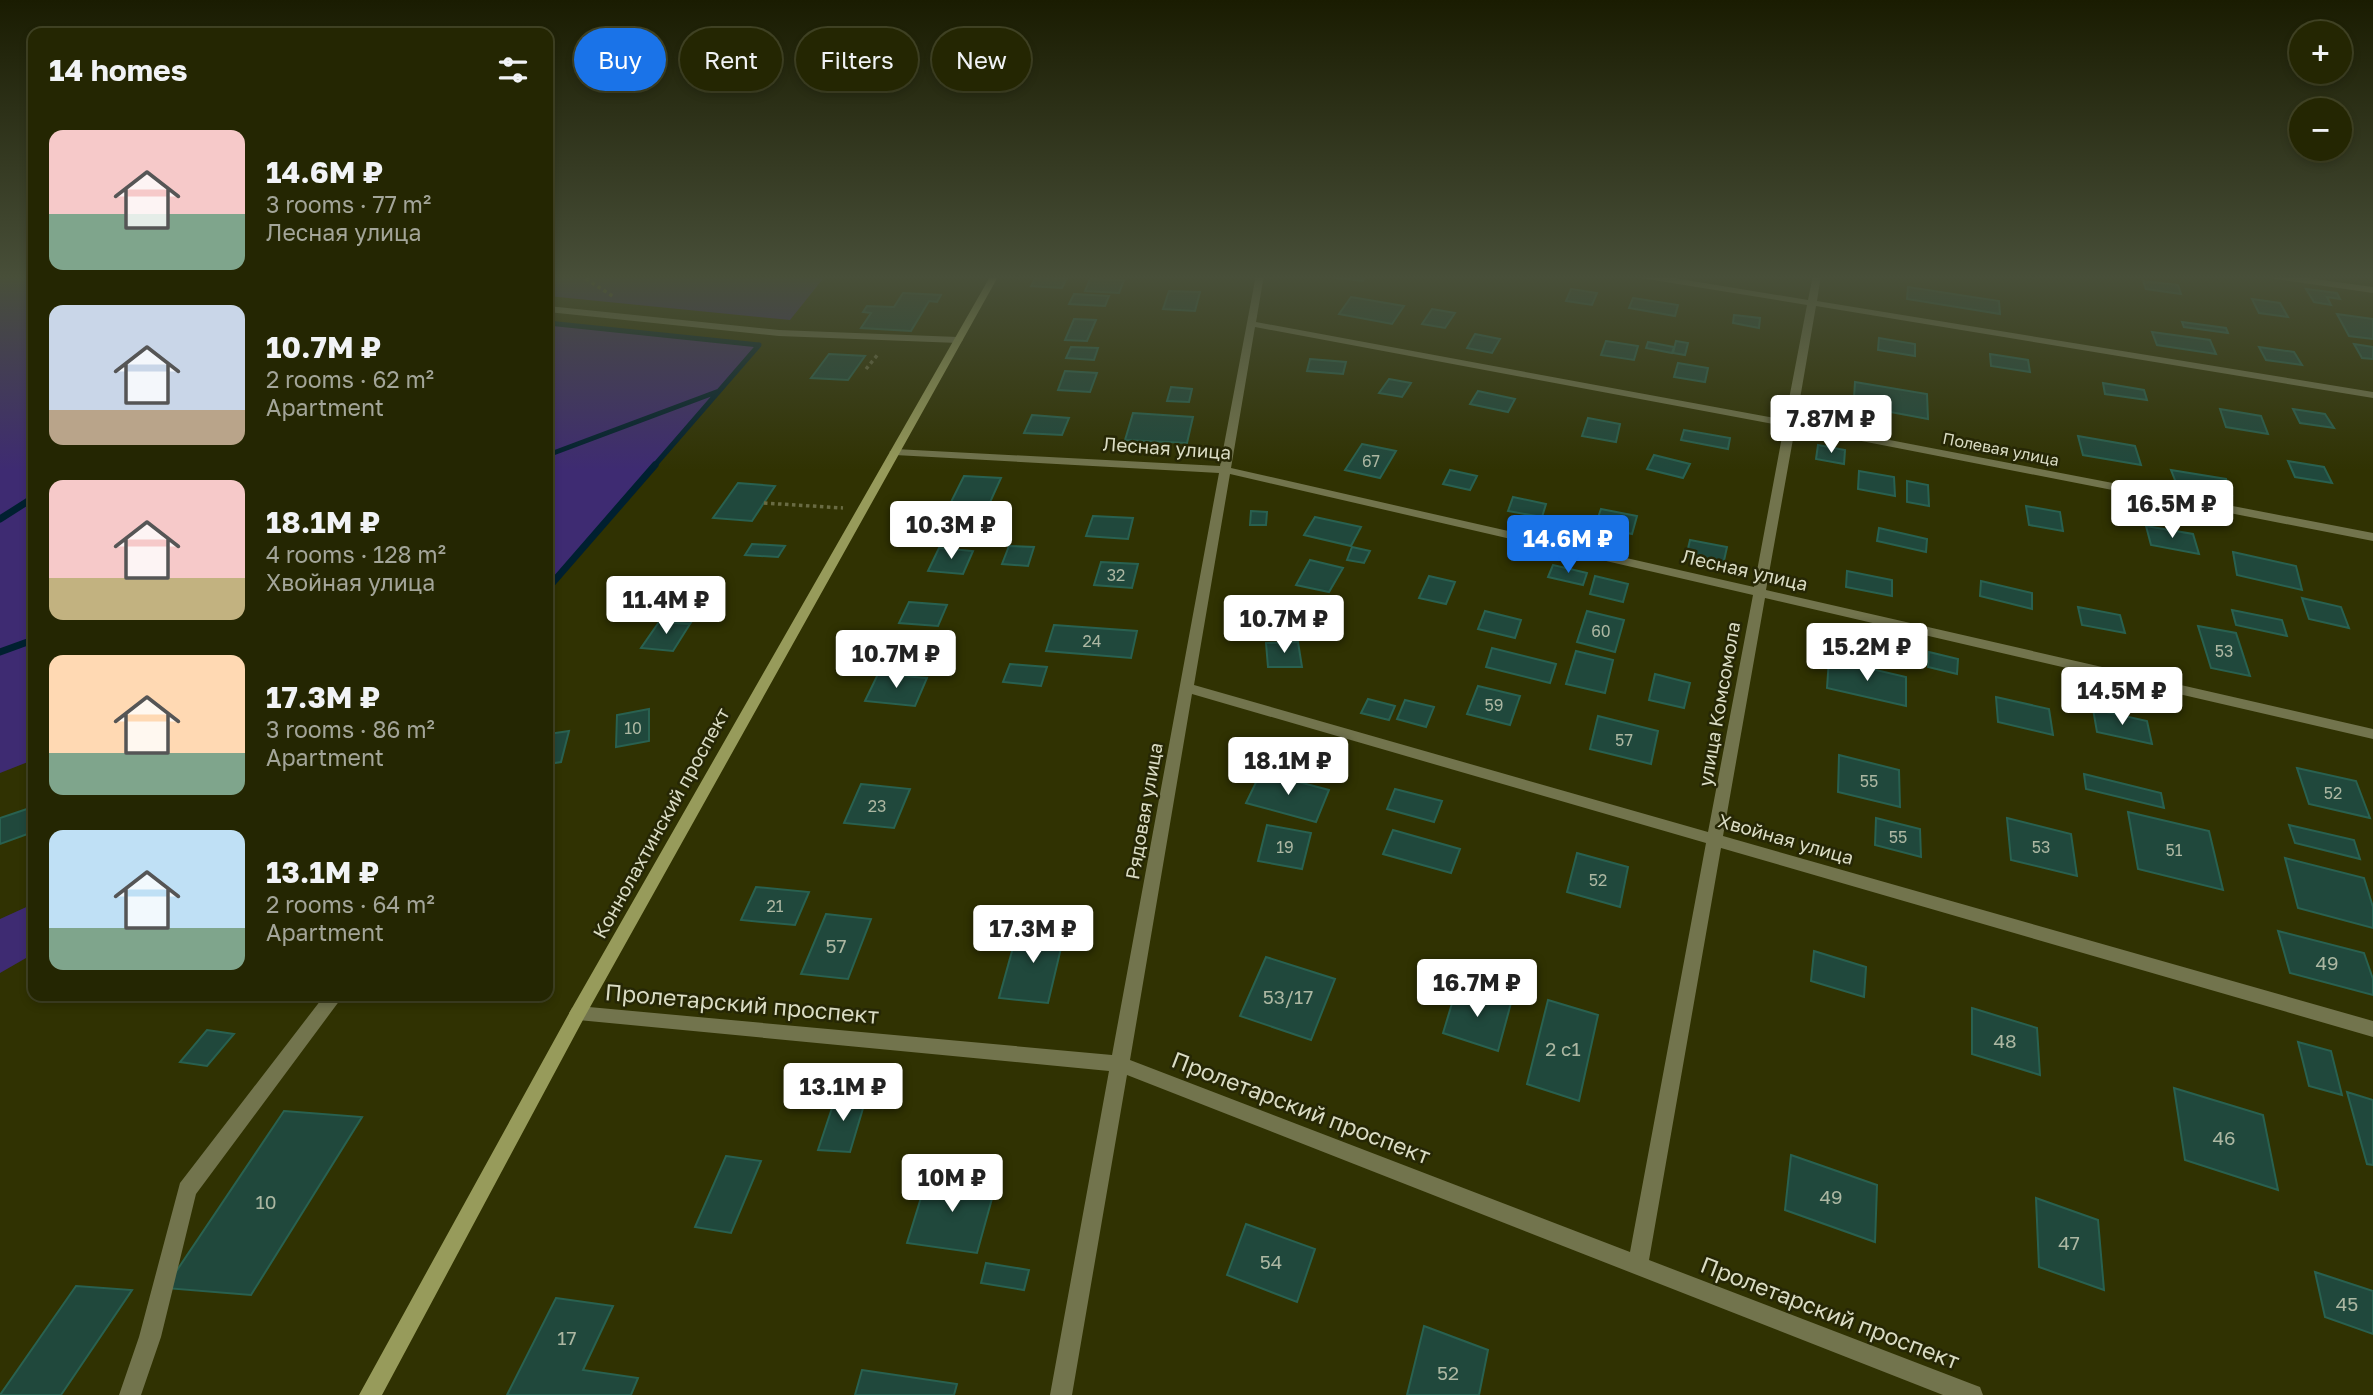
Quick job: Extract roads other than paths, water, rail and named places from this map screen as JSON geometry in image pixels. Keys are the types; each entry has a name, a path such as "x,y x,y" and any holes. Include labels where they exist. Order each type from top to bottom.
{"main road":[{"name":"Коннолахтинский проспект","path":"370,1395 579,1013 958,340"}],"street":[{"name":"Рядовая улица","path":"1061,1395 1248,340"},
{"name":"Полевая улица","path":"1338,340 2373,537"},
{"name":"улица Комсомола","path":"1638,1265 1805,340"},
{"path":"2038,340 2373,395"},
{"name":"Лесная улица","path":"895,452 1226,470 2373,734"},
{"name":"Хвойная улица","path":"1187,688 2373,1030"},
{"path":"130,1395 150,1337 187,1190 330,1001"},
{"name":"Пролетарский проспект","path":"579,1013 1120,1064 1972,1395"}],"waterway":[{"path":"654,466 759,345 712,340"},
{"path":"553,453 719,391"},
{"path":"553,582 655,465"},
{"path":"0,519 28,501"},
{"path":"0,652 28,642"}]}
